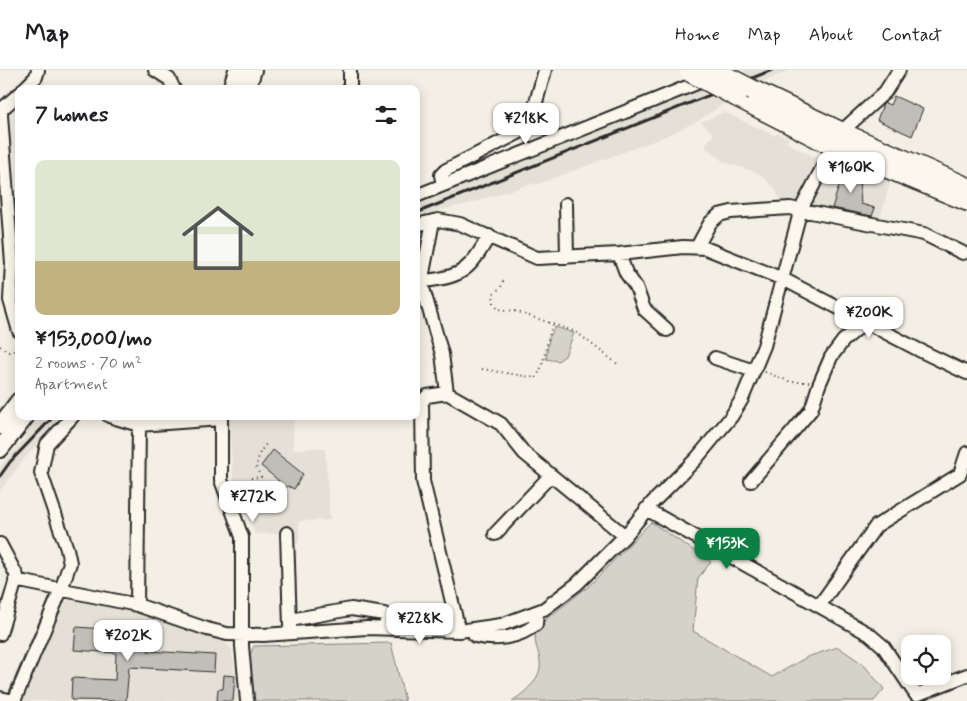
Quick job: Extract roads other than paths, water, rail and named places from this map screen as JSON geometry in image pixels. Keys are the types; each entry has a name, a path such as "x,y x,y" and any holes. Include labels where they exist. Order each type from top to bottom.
{"highway":[{"path":"714,70 745,94"},
{"path":"688,71 745,94 967,201"},
{"path":"837,139 967,187"}],"main road":[{"path":"232,85 237,70"},
{"path":"248,85 253,70"},
{"path":"0,449 4,430 15,409"},
{"path":"4,430 20,420"}],"street":[{"path":"28,85 36,77 38,70"},
{"path":"155,70 171,79"},
{"path":"350,70 350,85"},
{"path":"442,185 442,175 446,170 526,129 531,120 545,70"},
{"path":"420,194 730,70"},
{"path":"16,578 62,590 137,605 227,634 386,629 459,631 512,622 537,612 554,602 577,584 625,536 646,509 723,429 737,409 755,370 783,279 801,209 837,139 885,92 899,70"},
{"path":"15,98 2,109 1,115 13,178 6,263 15,277"},
{"path":"566,204 567,257"},
{"path":"697,247 710,223 725,213 801,209 886,228 924,234 963,253"},
{"path":"420,223 433,221 460,224 532,256 567,257 619,254 683,246 716,251 783,279 967,373"},
{"path":"433,221 422,281 424,298 442,354 446,393"},
{"path":"422,281 444,278 468,268 489,236"},
{"path":"619,254 626,273 636,287 644,309 667,330"},
{"path":"15,282 10,300 15,317"},
{"path":"751,481 811,410 821,379 837,348 864,322"},
{"path":"715,358 755,370"},
{"path":"459,631 430,514 423,475 422,402 427,396 446,393 501,424 524,454 625,536"},
{"path":"0,698 14,701 62,590 68,571 69,555 41,473 47,444 69,420"},
{"path":"123,420 139,425 190,420"},
{"path":"221,420 222,480 242,537 243,634 247,701"},
{"path":"137,605 139,425"},
{"path":"819,606 876,526 960,474 967,453"},
{"path":"495,534 551,475"},
{"path":"646,509 819,606 879,642 916,698 967,675"},
{"path":"287,533 290,633"},
{"path":"0,544 16,578 0,634"},
{"path":"290,620 339,610 362,610 384,614 386,616 386,629"}],"waterway":[{"path":"38,460 39,446"},
{"path":"9,694 53,592"}],"railway":[{"path":"420,211 772,70"},
{"path":"0,476 10,462 50,420"}]}
